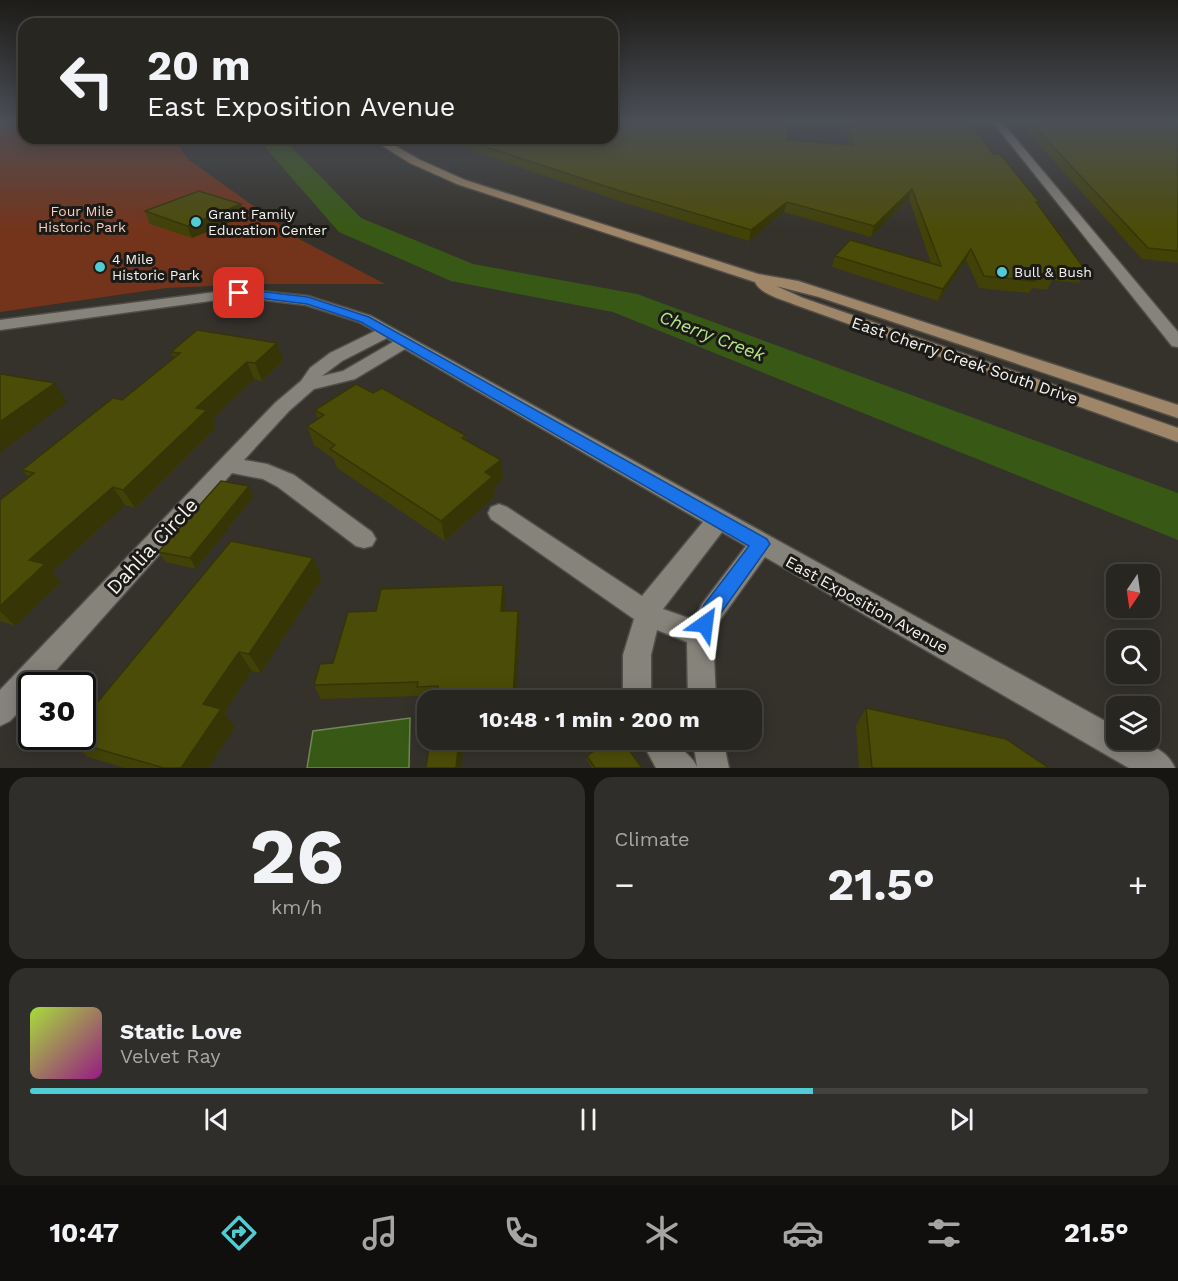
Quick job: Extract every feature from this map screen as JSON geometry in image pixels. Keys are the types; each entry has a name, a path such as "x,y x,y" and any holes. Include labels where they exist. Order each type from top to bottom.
{"main road":[{"name":"East Cherry Creek South Drive","path":"407,157 461,182 756,278 816,291 1178,412"},
{"name":"East Cherry Creek South Drive","path":"756,278 776,292 801,302 1178,435"}],"street":[{"path":"1026,157 1178,342"},
{"name":"East Exposition Avenue","path":"0,325 239,293 308,301 365,320 1159,768"},
{"name":"Dahlia Circle","path":"0,711 282,407 308,385 348,375 396,337"},
{"path":"227,465 267,472 286,481 364,539"},
{"path":"499,513 649,615 700,635"},
{"path":"637,690 637,655 653,600 718,520"},
{"path":"702,690 700,635 711,612 761,544"},
{"path":"662,750 669,760 682,768"},
{"path":"710,750 713,768"}],"green space":[{"name":"Four Mile Historic Park","path":"0,157 186,157 301,240 385,284 257,284 166,288 0,312"}],"shaded area":[{"path":"410,718 409,768 307,768 313,731"}],"building":[{"path":"516,157 1002,157 1040,203 1036,202 1086,271 1046,267 1053,278 1032,275 1035,281 984,276 971,249 943,289 835,256 850,240 941,266 912,189 874,226 787,202 751,230"},
{"path":"1063,157 1178,157 1178,251 1148,248"},
{"path":"199,191 241,204 187,226 145,211"},
{"path":"197,330 277,343 255,363 247,362 196,408 207,410 123,490 113,487 29,560 45,564 0,606 0,500 34,473 22,470 113,398 122,400 180,353 171,352"},
{"path":"1,374 55,383 0,422"},
{"path":"356,384 373,393 382,388 465,435 462,438 501,460 485,472 492,477 441,521 330,449 335,445 307,426 324,415 315,410"},
{"path":"221,481 249,486 190,558 158,552"},
{"path":"231,541 313,558 249,654 239,652 203,704 221,709 181,768 164,768 96,748 96,704"},
{"path":"503,585 501,611 518,611 514,690 437,690 438,686 417,687 418,682 314,685 320,664 333,663 348,612 376,611 381,589"},
{"path":"866,708 1006,739 1049,768 872,768"},
{"path":"429,750 458,750 456,768 426,768"},
{"path":"595,750 629,750 642,768 595,768 587,756"}],"waterway":[{"name":"Cherry Creek","path":"287,157 350,225 464,273 623,302 1178,517"}],"place":[{"name":"Grant Family Education Center","path":"196,222"},
{"name":"4 Mile Historic Park","path":"100,267"},
{"name":"Bull & Bush","path":"1002,272"}],"route":[{"path":"239,293 308,301 365,320 761,544 711,612 705,624"}]}
